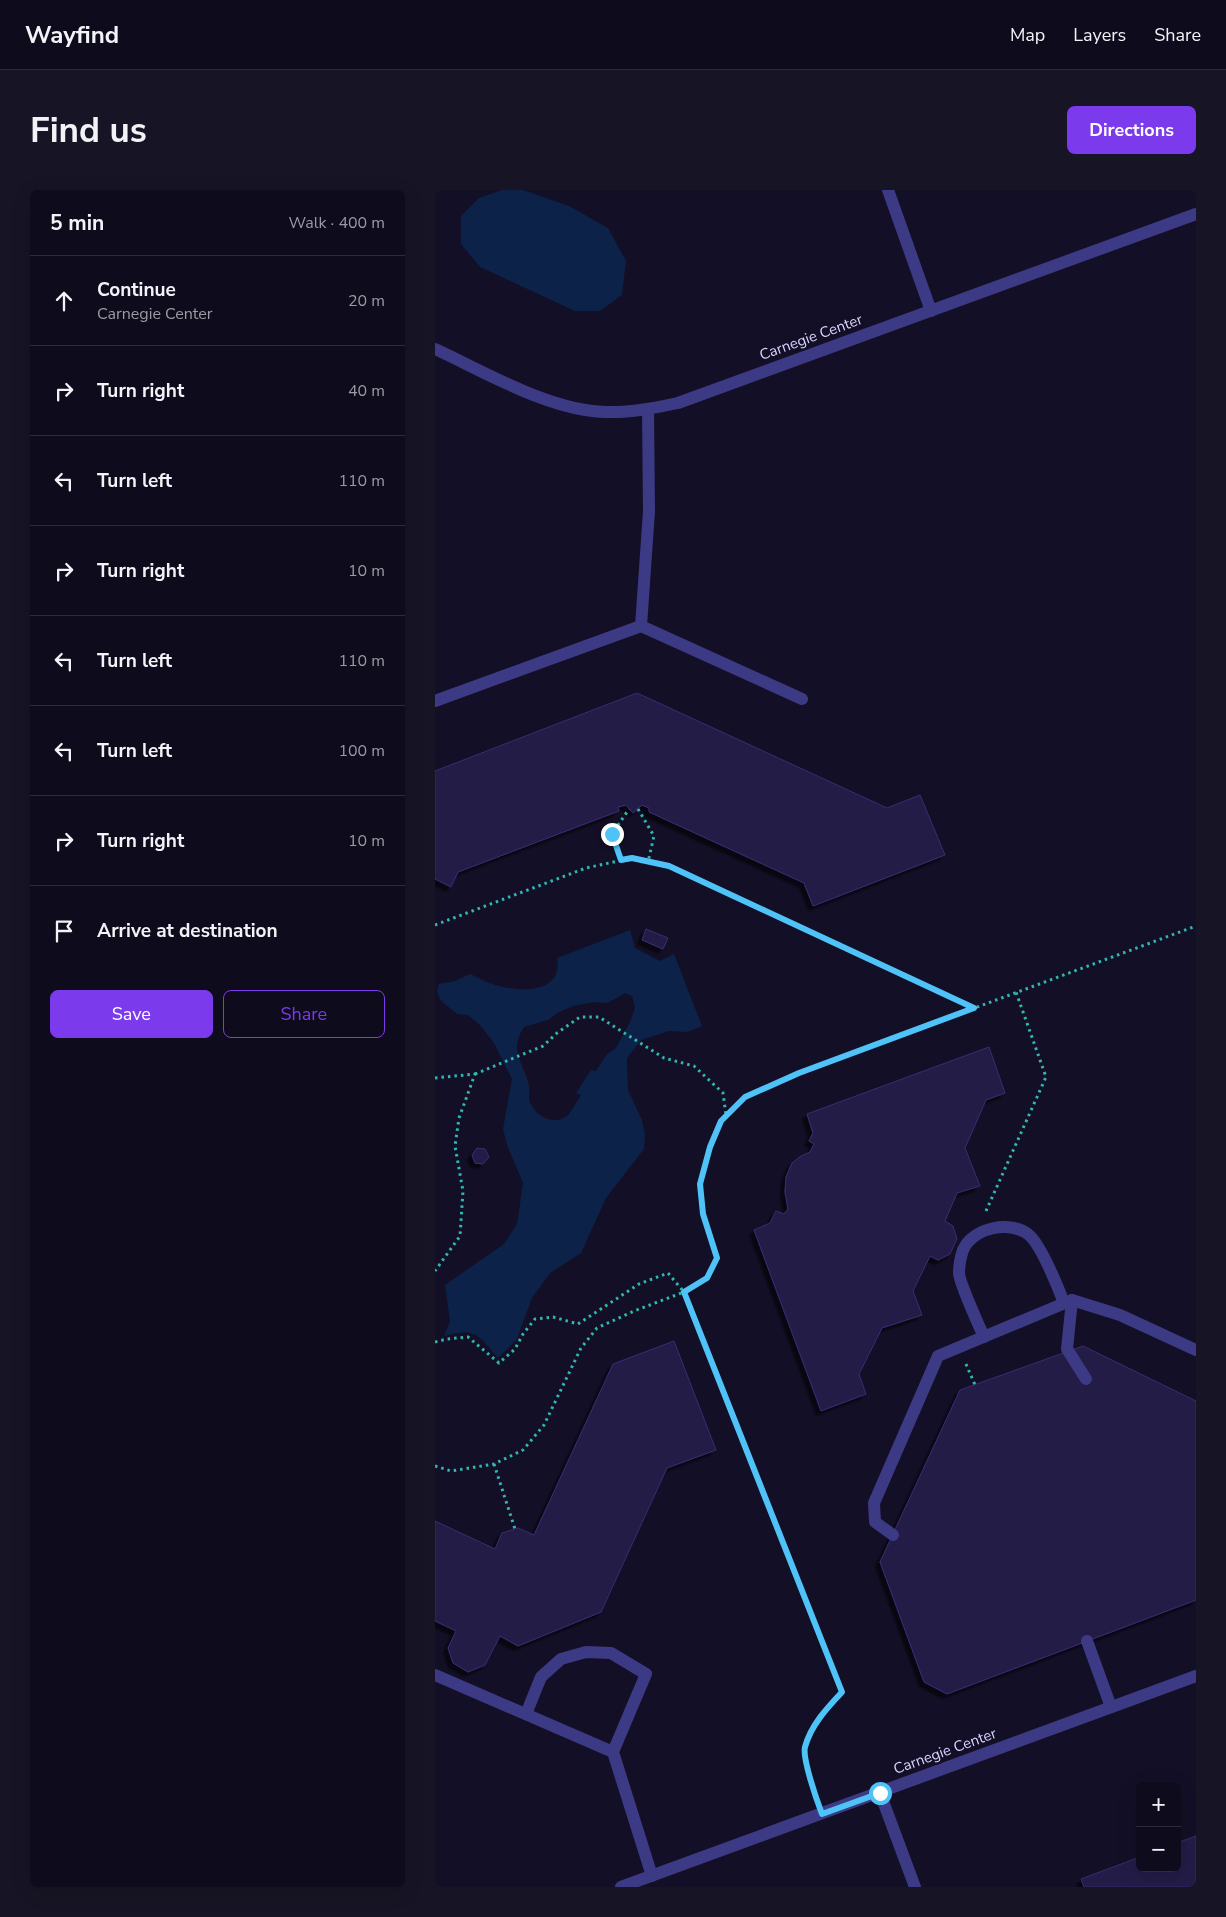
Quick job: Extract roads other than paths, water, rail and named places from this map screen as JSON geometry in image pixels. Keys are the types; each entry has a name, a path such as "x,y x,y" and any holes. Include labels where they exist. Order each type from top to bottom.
{"street":[{"path":"888,190 931,311"},
{"name":"Carnegie Center","path":"435,349 535,396 571,407 606,412 648,409 678,403 1196,214"},
{"path":"641,626 649,511 648,409"},
{"path":"435,701 641,626 802,699"},
{"path":"984,1337 959,1274 963,1250 974,1236 994,1228 1013,1227 1030,1235 1068,1301 1067,1349 1086,1379"},
{"path":"893,1535 875,1522 874,1503 938,1356 1068,1301 1120,1315 1196,1350"},
{"path":"1087,1641 1111,1707"},
{"path":"526,1714 541,1677 561,1659 586,1652 611,1654 646,1674 613,1752 652,1876"},
{"path":"435,1675 613,1752"},
{"name":"Carnegie Center","path":"621,1887 1196,1676"},
{"path":"880,1793 915,1887"}],"water":[{"path":"502,190 523,190 569,206 608,228 626,261 622,295 600,311 575,311 480,267 461,244 461,216 479,198"},
{"path":"630,930 635,948 660,961 674,954 702,1026 687,1032 669,1031 641,1040 627,1058 628,1090 642,1120 645,1134 644,1149 606,1198 581,1253 550,1273 532,1298 517,1339 498,1358 476,1335 464,1332 444,1336 450,1321 445,1285 504,1244 517,1224 523,1183 507,1145 503,1129 512,1079 494,1043 480,1025 468,1015 457,1014 441,1001 437,992 439,984 455,981 470,974 492,984 509,988 529,989 539,987 548,984 554,978 557,969 557,958","holes":["625,993 632,996 635,1007 631,1020 616,1048 607,1054 596,1071 591,1070 576,1093 581,1095 570,1113 563,1118 552,1120 536,1112 530,1102 529,1086 517,1050 519,1036 524,1027 548,1020 559,1012 573,1006 594,1002 608,1003"]}]}
